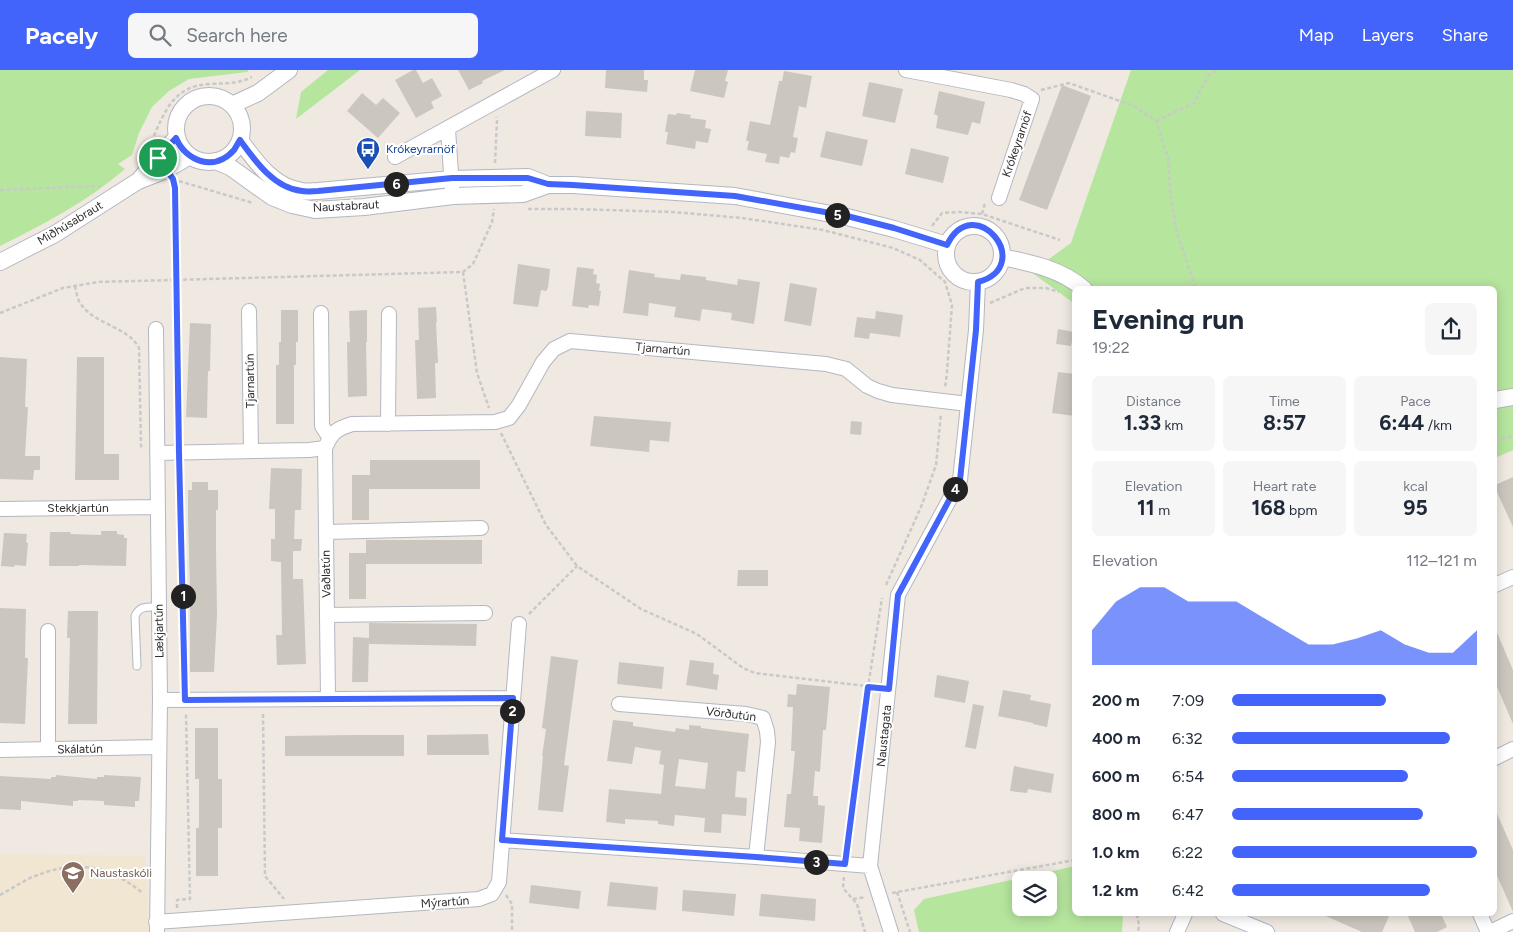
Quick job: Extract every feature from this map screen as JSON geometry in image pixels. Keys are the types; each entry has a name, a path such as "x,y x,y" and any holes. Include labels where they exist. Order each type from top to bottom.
{"street":[{"path":"232,105 258,93 289,70"},
{"path":"394,157 553,70"},
{"name":"Krókeyrarnöf","path":"906,70 991,86 1024,94 1032,99 994,196"},
{"path":"241,121 258,93"},
{"path":"212,95 223,98 238,112 241,121 240,140 234,150 226,157 215,161 206,162 190,156 184,151 176,138 177,116 183,107 192,100 202,96 212,95"},
{"path":"448,129 453,196"},
{"name":"Miðhúsabraut","path":"162,164 176,138"},
{"name":"Naustabraut","path":"240,140 256,163 281,184 301,191 452,178 528,178 548,184 735,196 847,216 894,228 947,245"},
{"name":"Miðhúsabraut","path":"0,262 55,234 162,164 190,156"},
{"name":"Naustabraut","path":"215,161 230,167 272,197 292,205 315,210 364,207 453,196 494,202 523,194 548,184"},
{"path":"975,225 984,227 998,239 1002,248 1002,257 992,276 978,282 968,282 959,279 952,272 947,264 945,255 951,237 958,230 966,226 975,225"},
{"path":"1002,257 1053,270 1068,276 1080,286"},
{"name":"Naustagata","path":"891,932 870,866 898,595 960,480 976,330 978,282"},
{"name":"Tjarnartún","path":"250,311 251,452"},
{"path":"320,313 322,426 327,443"},
{"path":"388,314 388,424"},
{"name":"Lækjartún","path":"156,329 160,700 156,927"},
{"name":"Tjarnartún","path":"495,422 509,418 519,405 543,362 554,349 570,341 826,364 846,369 867,386 892,395 968,404"},
{"path":"1497,400 1513,397"},
{"path":"157,453 309,450 327,443 337,429 352,424 495,422"},
{"name":"Vaðlatún","path":"327,443 328,699"},
{"name":"Stekkjartún","path":"0,509 157,507"},
{"path":"326,532 481,528"},
{"path":"1497,584 1513,576"},
{"path":"327,615 485,613"},
{"path":"498,882 519,624"},
{"path":"48,631 48,749"},
{"path":"160,700 513,698"},
{"name":"Vörðutún","path":"618,704 746,714 763,718 768,742 756,857"},
{"name":"Skálatún","path":"0,750 159,748"},
{"path":"1497,757 1513,749"},
{"path":"502,840 870,866"},
{"name":"Mýrartún","path":"156,927 178,920 479,900 492,894 498,882"},
{"path":"1177,932 1184,916"},
{"path":"1228,916 1267,932"},
{"path":"1481,916 1489,932 1513,921"}],"lane":[{"path":"137,666 136,616 138,610 143,607 158,607"}],"path":[{"path":"1156,121 1194,103 1208,76 1218,70"},
{"path":"0,895 36,875 62,868 85,868 103,870 126,880 157,903 190,899 179,453 178,279 175,188 173,179 149,146 171,101 182,91 208,84 240,82 254,76"},
{"path":"1024,94 1070,83 1134,106 1156,121 1168,158 1170,199 1177,233 1195,286"},
{"path":"493,103 497,120 494,178"},
{"path":"0,190 96,186 102,188"},
{"path":"982,214 994,196"},
{"path":"494,202 502,210"},
{"path":"0,313 63,288 98,282 463,272 473,264 492,222 494,202"},
{"path":"520,210 574,209 672,212 742,218 823,230 893,248 920,260 946,282 952,305 947,372 936,465 921,507 886,587"},
{"path":"932,227 942,213 982,214 1060,240"},
{"path":"463,272 477,373 482,390 495,422 546,525 577,566 641,609 697,634 743,668 755,673 889,689"},
{"path":"75,286 79,301 86,310 135,339 139,348 141,446 144,451 157,453"},
{"path":"978,305 995,302 1026,288 1046,288 1062,293"},
{"path":"1497,440 1513,436"},
{"path":"519,624 577,566"},
{"path":"865,932 857,904 843,888 868,687 884,594"},
{"path":"263,699 265,876 294,912"},
{"path":"853,899 1072,861"},
{"path":"498,882 512,904 512,932"},
{"path":"897,892 910,932"},
{"path":"177,900 178,920"},
{"path":"1137,916 1138,932"}],"shaded area":[{"name":"Naustaskóli","path":"0,854 145,856 149,932 0,932"}],"green space":[{"path":"0,70 249,70 247,72 189,79 169,91 152,107 139,133 132,155 118,164 125,169 81,202 0,246"},
{"path":"328,70 360,70 296,119 301,92"},
{"path":"1131,70 1513,70 1513,450 1497,457 1497,286 1072,286 1072,302 1031,272 1071,243"},
{"path":"1072,867 1072,916 1123,916 1122,932 919,932 914,910 924,899 1012,880 1012,916 1057,916 1057,871 1052,871"}],"building":[{"path":"416,70 423,83 432,78 442,96 431,102 434,108 416,118 395,80"},
{"path":"458,70 505,70 482,81 483,83 469,90"},
{"path":"606,70 644,70 644,80 648,80 647,92 605,88"},
{"path":"695,70 728,70 725,81 728,82 724,98 690,91"},
{"path":"784,71 812,76 806,108 799,106 793,137 798,138 795,153 791,152 789,158 780,156 779,164 765,162 767,154 747,150 749,141 746,141 750,121 770,125 779,81 782,81"},
{"path":"869,82 903,89 895,123 862,116"},
{"path":"1062,85 1091,96 1047,210 1019,200"},
{"path":"939,91 985,102 980,124 972,122 968,135 936,128 938,116 934,114"},
{"path":"362,93 376,105 383,98 400,113 378,138 347,111"},
{"path":"586,111 622,113 621,138 585,136"},
{"path":"677,113 691,115 690,118 706,120 705,128 711,129 708,143 696,141 695,149 666,144 668,132 665,132 668,114 676,115"},
{"path":"826,131 868,140 862,166 820,157"},
{"path":"911,148 949,157 943,183 905,174"},
{"path":"518,264 550,269 548,288 546,291 541,290 538,307 513,304"},
{"path":"577,267 594,269 593,274 597,275 596,283 600,284 599,291 601,291 599,306 589,305 588,308 572,306"},
{"path":"629,270 655,274 654,277 680,280 681,274 706,277 706,280 737,285 738,279 760,282 754,324 731,320 732,313 702,309 700,321 674,317 676,307 649,303 648,316 623,313"},
{"path":"790,283 817,288 811,326 784,321"},
{"path":"436,307 438,363 435,363 436,398 417,399 415,340 419,340 418,308"},
{"path":"281,310 298,310 298,342 296,342 296,365 294,365 294,424 276,424 276,365 279,365"},
{"path":"367,310 367,396 348,397 347,342 350,342 349,311"},
{"path":"876,311 903,315 900,337 870,333 869,339 854,337 857,317 875,319"},
{"path":"190,323 211,324 207,418 186,417"},
{"path":"1058,329 1072,332 1071,346 1056,344"},
{"path":"0,357 27,359 25,407 28,407 25,456 40,456 40,470 34,470 33,480 0,479"},
{"path":"77,357 104,357 104,454 119,454 119,480 75,480"},
{"path":"1058,372 1072,374 1072,416 1052,413"},
{"path":"594,416 671,422 669,442 650,440 649,452 590,446"},
{"path":"851,421 862,422 861,435 850,434"},
{"path":"370,460 480,460 480,489 369,489 369,520 352,520 352,475 370,475"},
{"path":"271,468 302,469 301,510 295,510 294,539 302,539 301,551 293,551 293,579 303,579 306,664 277,665 276,635 282,635 281,562 271,561 271,539 275,539 275,509 269,509"},
{"path":"1513,477 1513,527 1497,492 1497,484"},
{"path":"192,482 208,482 208,490 218,490 218,510 216,510 217,616 214,672 190,672 188,490 192,490"},
{"path":"101,531 117,531 117,534 124,535 124,538 127,538 126,566 49,566 50,532 101,535"},
{"path":"4,533 27,534 26,566 1,566"},
{"path":"366,540 482,540 482,564 366,564 366,599 349,599 349,553 366,553"},
{"path":"738,570 768,570 768,586 737,586"},
{"path":"0,608 26,609 25,658 28,658 25,724 0,723"},
{"path":"68,611 98,611 97,724 68,724 70,638 67,638"},
{"path":"369,623 477,624 476,646 369,644"},
{"path":"1497,633 1513,670 1513,724 1497,687"},
{"path":"353,637 369,638 368,682 352,682"},
{"path":"551,656 578,660 564,765 569,766 563,812 538,810 546,729 542,728"},
{"path":"690,660 714,663 713,674 719,675 717,690 686,685"},
{"path":"619,662 664,667 662,689 617,684"},
{"path":"937,675 969,681 965,703 934,697"},
{"path":"797,684 830,687 826,730 823,730 820,772 815,771 813,796 818,796 818,805 825,806 822,843 799,841 800,828 784,827 787,794 791,794 795,751 791,751 793,707 787,707 788,694 796,695"},
{"path":"1003,690 1031,695 1030,700 1051,704 1047,727 998,716"},
{"path":"973,704 984,706 976,749 965,747"},
{"path":"613,720 633,722 633,726 675,732 676,728 689,730 689,725 749,734 745,772 737,771 735,797 747,798 746,816 722,814 721,833 704,832 705,818 675,815 674,826 658,824 658,821 625,819 625,824 606,822 609,789 661,794 664,765 659,764 661,751 635,747 632,764 607,761","holes":["679,759 708,763 705,789 675,786"]},
{"path":"195,728 218,728 218,779 222,779 222,828 218,828 218,876 196,876 196,828 199,828 199,779 195,779"},
{"path":"488,734 489,755 427,755 427,735"},
{"path":"404,735 404,756 285,756 285,736"},
{"path":"1014,766 1054,774 1051,793 1028,789 1027,793 1010,791"},
{"path":"56,775 97,779 97,777 104,777 104,775 141,777 139,801 135,801 135,807 104,805 104,801 78,800 73,801 73,806 21,801 21,810 0,809 0,776 51,779 51,777 56,777"},
{"path":"1497,814 1513,850 1513,912 1497,876"},
{"path":"610,882 658,887 656,910 607,906"},
{"path":"531,885 581,891 579,909 529,903"},
{"path":"683,890 736,894 734,916 682,911"},
{"path":"761,894 816,899 815,921 759,916"},
{"path":"1326,916 1389,916 1382,932 1362,932"},
{"path":"1408,916 1442,916 1447,927 1437,932 1415,932"}],"place":[{"name":"Krókeyrarnöf","path":"368,170"},
{"name":"Naustaskóli","path":"73,894"}],"route":[{"path":"176,138 179,145 190,156 206,162 226,157 234,150 240,140 256,163 281,184 301,191 452,178 528,178 548,184 735,196 847,216 894,228 947,245 951,237 958,230 966,226 984,227 992,232 1002,248 1002,257 997,271 992,276 978,282 976,330 960,480 898,595 889,689 868,687 845,864 502,840 513,698 185,700 175,188 173,179 158,158 176,138"}]}
